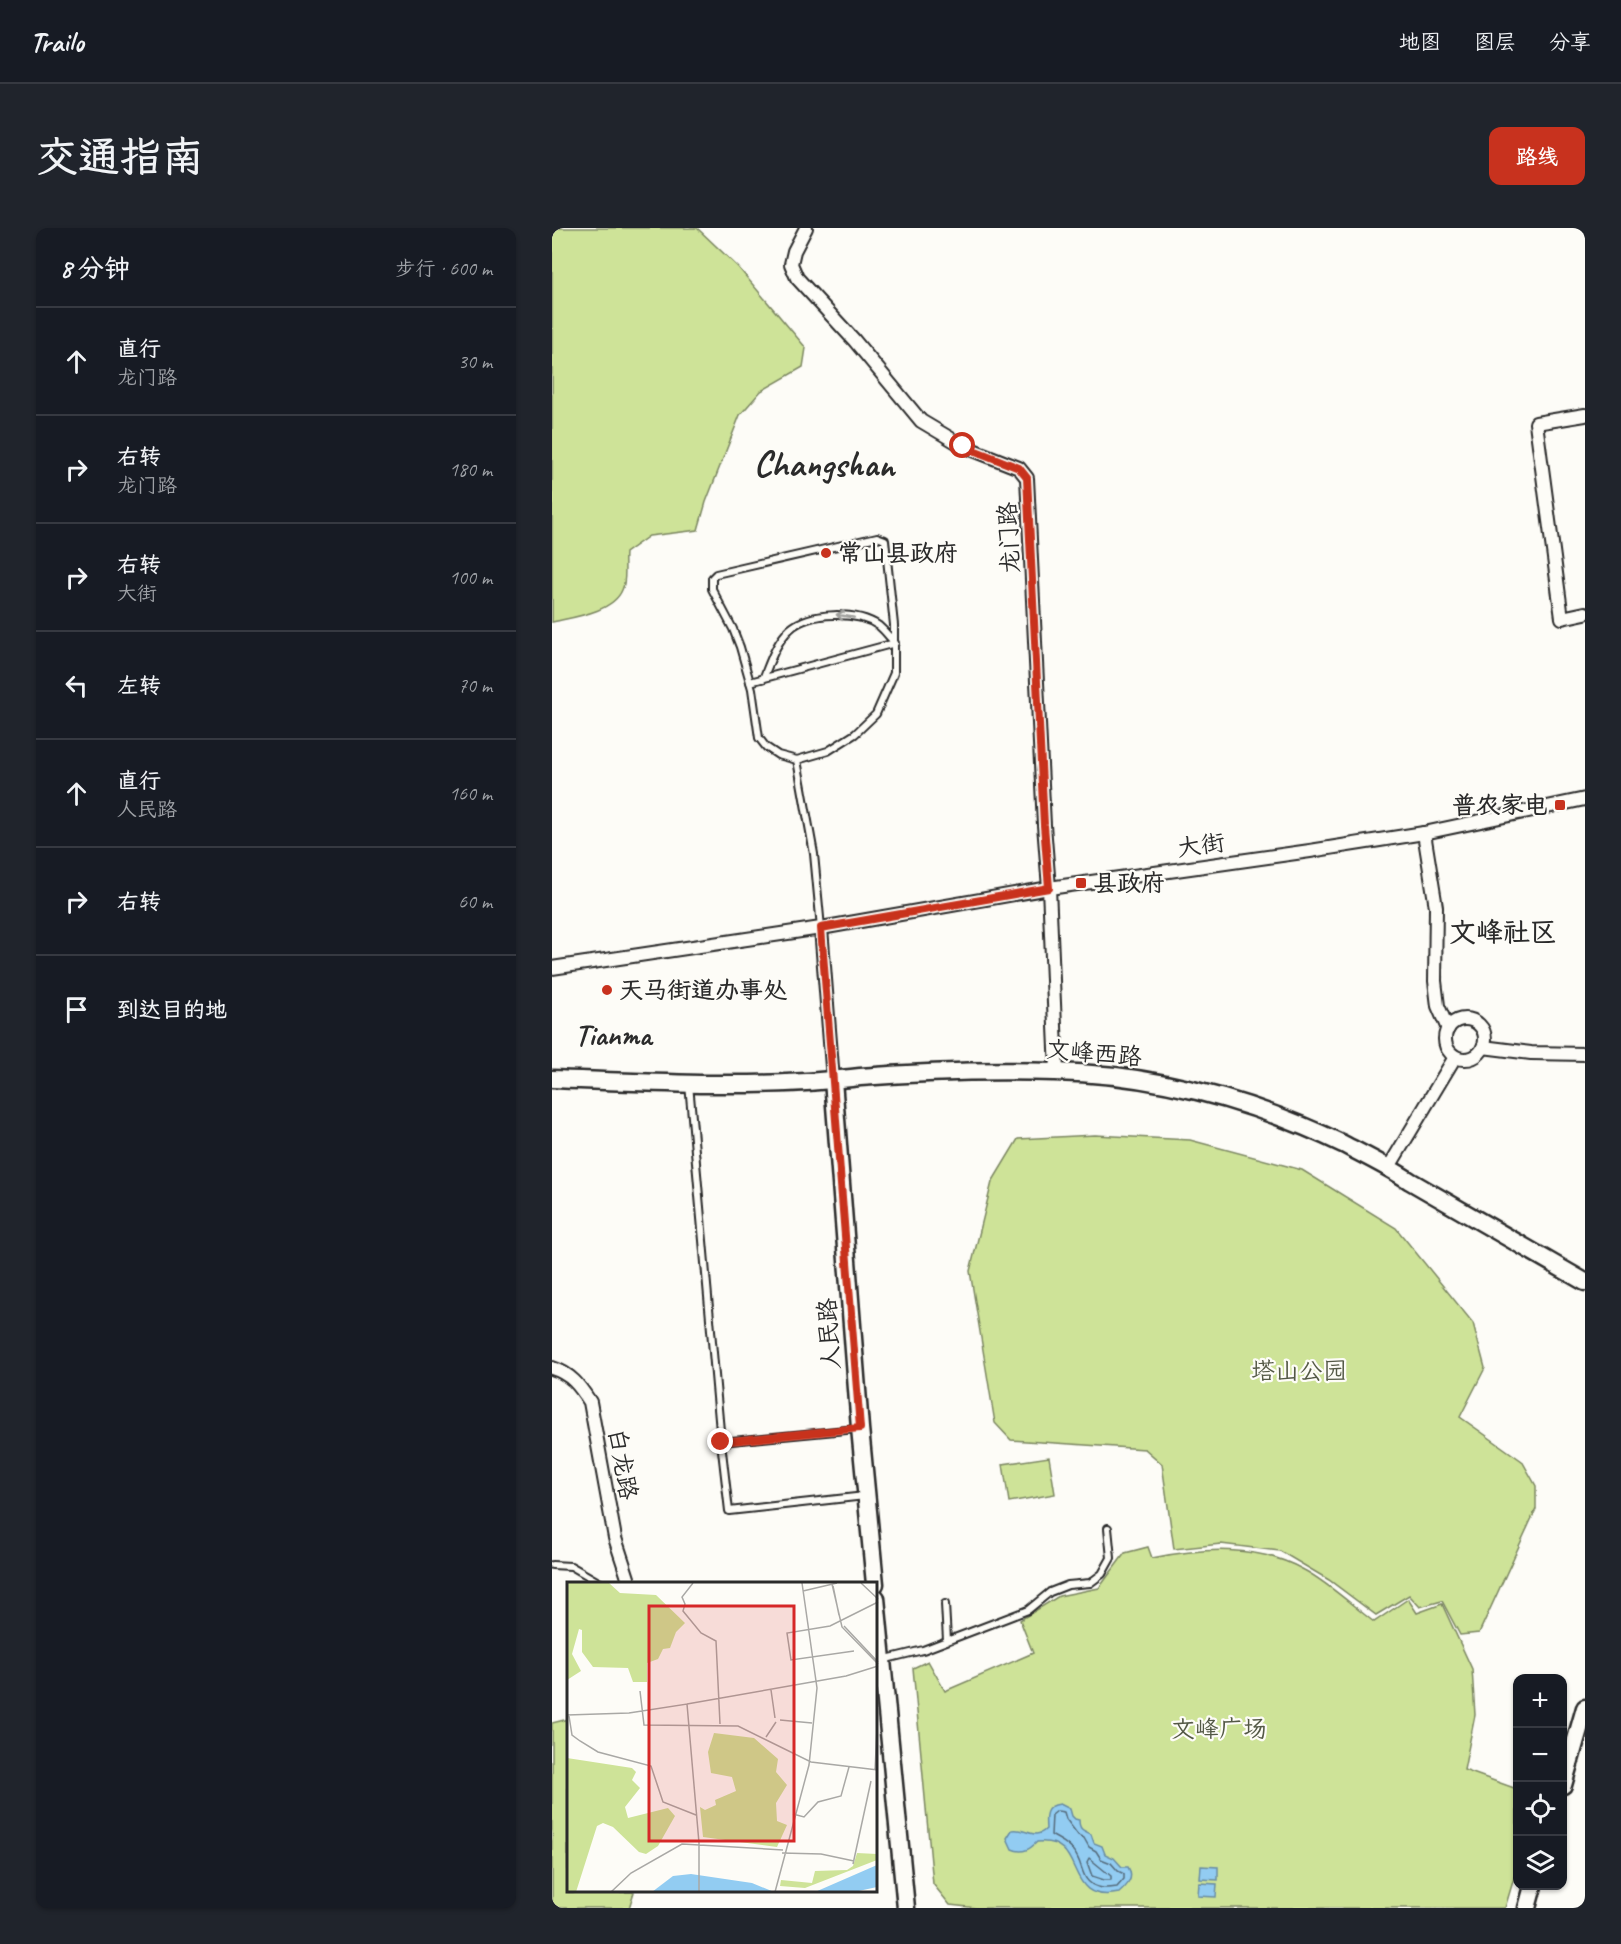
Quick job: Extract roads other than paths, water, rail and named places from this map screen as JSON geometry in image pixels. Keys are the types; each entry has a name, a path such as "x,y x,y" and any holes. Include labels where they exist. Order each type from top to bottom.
{"street":[{"name":"龙门路","path":"806,228 794,251 792,264 797,278 854,340 921,421 963,446 1019,468 1027,478 1057,1072"},
{"path":"1585,415 1536,423 1563,618 1585,614"},
{"name":"大街","path":"552,968 821,928 1049,888 1424,833 1585,799"},
{"path":"1424,833 1436,907 1435,981 1437,998 1448,1029"},
{"path":"821,928 833,1080"},
{"path":"1464,1019 1477,1023 1484,1034 1483,1047 1474,1057 1461,1059 1455,1057 1446,1047 1445,1035 1448,1029 1452,1024 1464,1019"},
{"path":"1483,1047 1531,1053 1585,1054"},
{"path":"1389,1167 1455,1057"},
{"name":"文峰西路","path":"552,1079 688,1083 805,1082 959,1072 1057,1072 1118,1077 1184,1087 1244,1104 1305,1126 1389,1167 1585,1282"},
{"name":"人民路","path":"833,1080 860,1428 875,1582"},
{"name":"白龙路","path":"552,1368 560,1370 578,1383 590,1402 615,1538 629,1582"},
{"path":"878,1619 882,1660 882,1722 906,1908"},
{"path":"1564,1782 1584,1714"},
{"path":"1527,1908 1532,1890"}],"lane":[{"path":"877,537 882,538 885,540 895,644 894,673 876,714 855,734 828,751 797,760 778,755 766,747 759,738 750,682 733,629 712,589 712,578 716,574 877,537"},
{"path":"763,679 780,642 790,629 800,622 832,614 863,620 878,626 895,644"},
{"path":"750,682 895,644"},
{"path":"797,760 814,854 821,928"},
{"path":"688,1083 729,1512 866,1496"},
{"path":"721,1442 860,1428"},
{"path":"882,1660 923,1650 1028,1610 1050,1592 1068,1585 1090,1583 1102,1574 1111,1558 1108,1528"},
{"path":"552,1565 572,1566 599,1582"},
{"path":"945,1604 947,1640"}],"water":[{"path":"1060,1804 1070,1809 1072,1816 1079,1820 1082,1829 1091,1834 1094,1843 1102,1846 1105,1854 1114,1858 1122,1867 1128,1867 1130,1878 1119,1893 1101,1894 1089,1889 1081,1881 1063,1850 1053,1843 1037,1842 1026,1850 1012,1849 1007,1838 1012,1830 1034,1834 1042,1832 1046,1829 1048,1809"},
{"path":"1201,1866 1218,1867 1218,1880 1200,1879"},
{"path":"1199,1883 1217,1884 1216,1897 1198,1896"}],"place":[{"name":"常山县政府","path":"826,553"},
{"name":"普农家电","path":"1560,805"},
{"name":"县政府","path":"1081,883"},
{"name":"天马街道办事处","path":"607,990"}],"district":[{"name":"Changshan","path":"824,463"},
{"name":"文峰社区","path":"1503,932"},
{"name":"Tianma","path":"613,1035"}],"park label":[{"name":"塔山公园","path":"1299,1371"},
{"name":"文峰广场","path":"1219,1729"}]}
